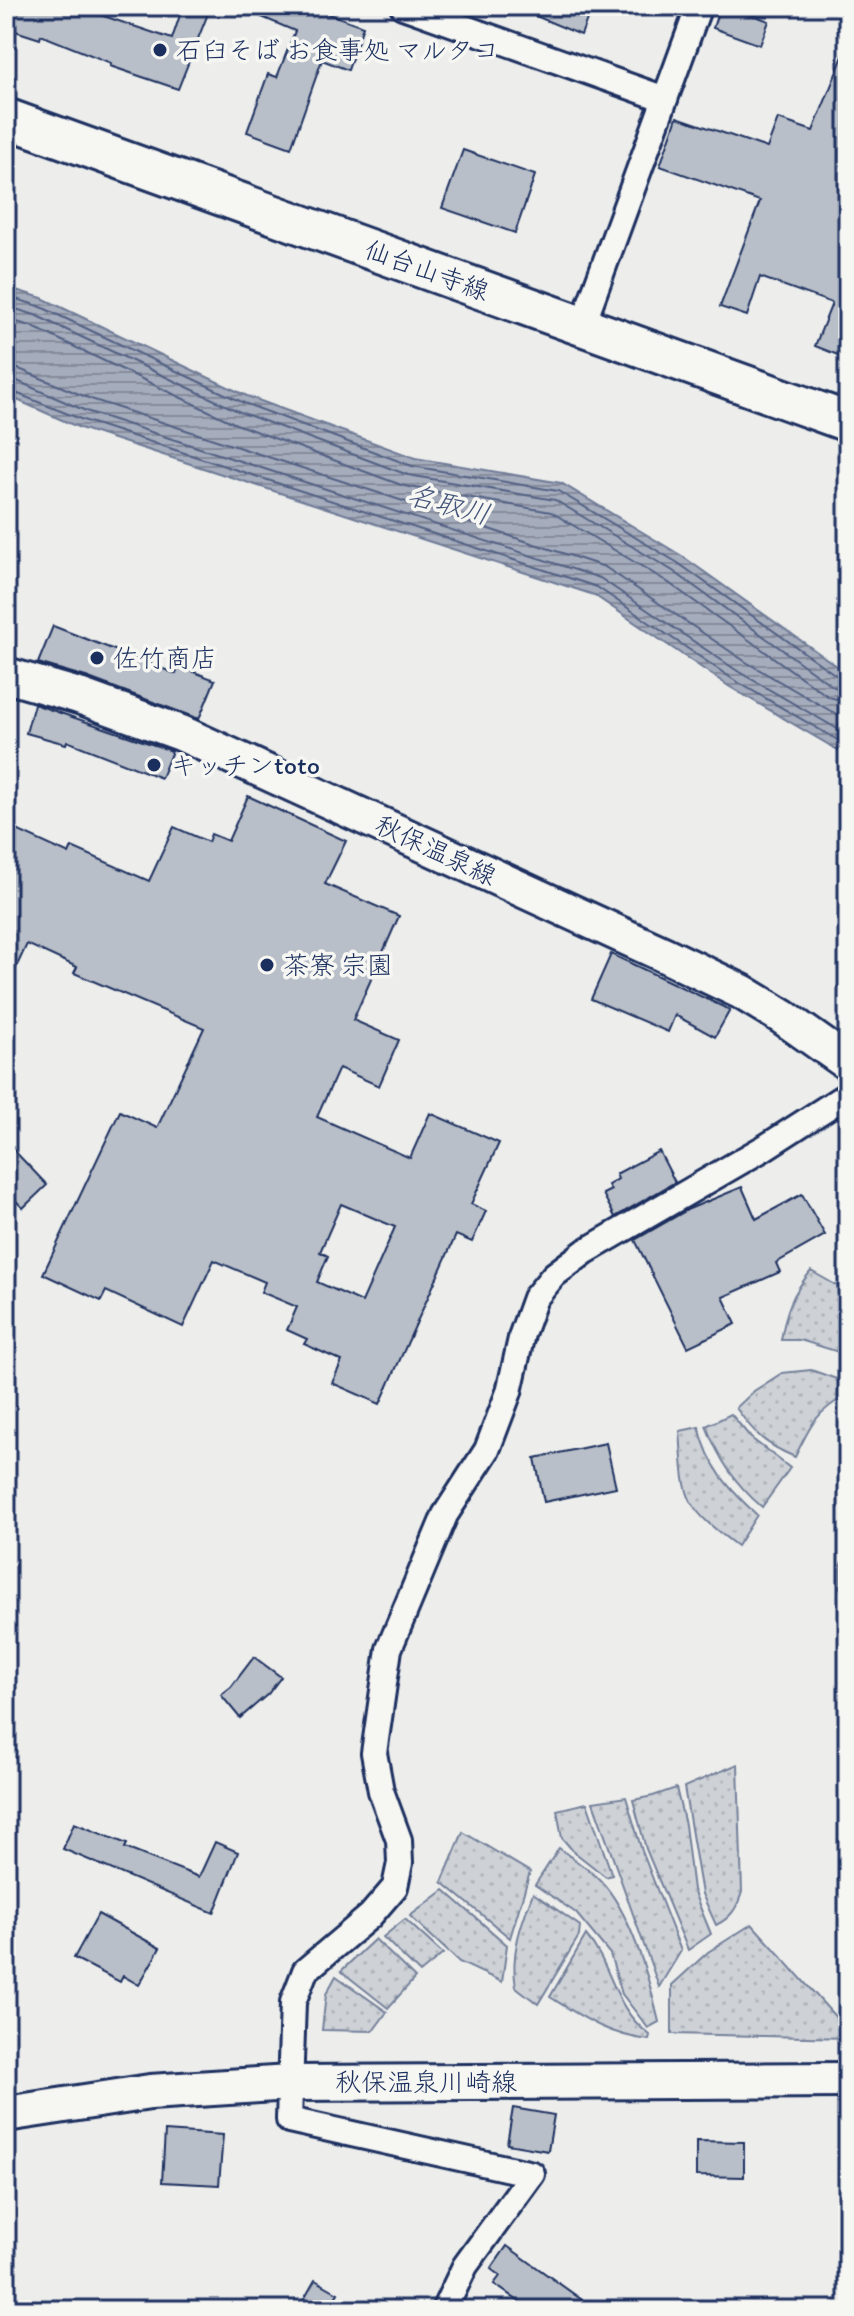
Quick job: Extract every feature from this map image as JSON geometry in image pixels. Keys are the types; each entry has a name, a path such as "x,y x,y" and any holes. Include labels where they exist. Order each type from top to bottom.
{"main road":[{"name":"仙台山寺線","path":"6,118 848,422"},
{"name":"秋保温泉線","path":"6,675 79,696 181,733 637,942 742,992 848,1063"},
{"name":"秋保温泉川崎線","path":"6,2114 150,2092 290,2083 848,2080"}],"street":[{"path":"403,6 665,99"},
{"path":"582,326 699,6"},
{"path":"444,2310 465,2266 532,2174 289,2120 293,2002 305,1971 370,1916 395,1887 400,1863 399,1840 381,1791 374,1753 389,1649 445,1515 487,1450 509,1392 522,1334 535,1298 554,1275 586,1251 764,1148 848,1094"}],"shaded area":[{"path":"811,1271 848,1292 848,1355 800,1340 781,1340 791,1303"},
{"path":"811,1370 848,1383 848,1394 815,1420 795,1457 761,1437 736,1408 754,1391 782,1373"},
{"path":"731,1414 751,1438 790,1468 762,1507 729,1470 706,1426"},
{"path":"699,1427 708,1454 721,1476 757,1515 737,1546 705,1520 689,1498 685,1486 680,1431"},
{"path":"848,1551 848,1597 840,1588 840,1566"},
{"path":"738,1764 742,1892 733,1912 716,1925 702,1894 684,1787"},
{"path":"676,1788 685,1825 693,1890 711,1934 688,1950 646,1849 633,1800"},
{"path":"626,1797 642,1851 681,1951 659,1987 593,1802"},
{"path":"587,1803 612,1875 606,1877 573,1851 562,1838 557,1810"},
{"path":"463,1832 530,1872 510,1938 442,1882"},
{"path":"559,1848 599,1879 629,1927 644,1966 659,2022 648,2028 622,1994 610,1954 576,1913 535,1885"},
{"path":"444,1890 507,1945 502,1982 459,1962 410,1916"},
{"path":"533,1893 580,1926 579,1936 538,2004 516,1987 514,1963 524,1916"},
{"path":"405,1919 443,1954 420,1973 383,1937"},
{"path":"752,1924 848,2031 848,2038 672,2034 672,1985 708,1952"},
{"path":"586,1935 620,2000 637,2024 650,2035 649,2040 609,2030 550,1997"},
{"path":"375,1939 415,1978 388,2008 341,1971"},
{"path":"336,1976 387,2012 373,2031 322,2030 326,1994"}],"water":[{"name":"名取川","path":"6,287 42,298 247,396 415,458 561,483 682,556 848,674 848,756 730,687 594,595 80,428 6,395"}],"building":[{"path":"13,6 74,6 172,39 183,6 211,6 178,89 110,66 111,63 41,35 40,39 6,28"},
{"path":"236,6 307,6 363,26 348,70 322,60 291,148 247,132 268,74 277,77 295,31"},
{"path":"512,6 592,6 581,35"},
{"path":"720,6 729,6 769,21 760,45 713,28"},
{"path":"847,46 848,359 815,346 832,303 760,277 747,316 720,307 760,201 660,166 677,117 767,148 778,119 813,131"},
{"path":"463,150 535,175 515,233 442,208"},
{"path":"53,626 176,674 179,666 215,680 199,719 86,677 38,663"},
{"path":"34,704 172,751 161,778 67,741 66,744 26,733"},
{"path":"248,796 346,841 325,884 399,916 353,1020 399,1040 379,1086 339,1068 317,1117 410,1158 430,1113 499,1143 471,1204 486,1211 472,1242 456,1235 380,1404 332,1383 342,1361 304,1344 307,1339 287,1330 297,1307 261,1292 265,1282 214,1260 183,1327 106,1291 101,1301 43,1274 120,1111 157,1128 204,1028 74,973 77,967 27,944 6,989 6,825 69,854 72,847 149,881 174,827 208,842 211,834 228,841","holes":["341,1204 395,1227 362,1302 317,1282 328,1256 320,1252"]},
{"path":"611,954 730,1010 715,1037 675,1015 668,1032 591,999"},
{"path":"6,1142 47,1185 23,1208 6,1191"},
{"path":"659,1151 675,1182 615,1217 603,1194 611,1190 608,1185 618,1179 616,1174"},
{"path":"742,1187 756,1219 802,1194 825,1235 776,1263 780,1272 723,1297 736,1324 688,1347 635,1240 689,1209"},
{"path":"606,1443 616,1487 544,1502 535,1458"},
{"path":"254,1657 281,1677 268,1694 240,1718 221,1695"},
{"path":"74,1823 127,1844 125,1848 199,1877 215,1842 238,1852 214,1913 63,1849"},
{"path":"98,1914 160,1948 139,1985 123,1976 120,1982 74,1958"},
{"path":"513,2108 554,2115 548,2151 507,2144"},
{"path":"165,2131 223,2135 219,2185 162,2182"},
{"path":"696,2141 744,2142 744,2177 696,2176"},
{"path":"507,2246 596,2310 531,2310 494,2284 500,2276 491,2269"},
{"path":"315,2280 338,2293 328,2310 298,2310"}],"place":[{"name":"石臼そば お食事処 マルタコ","path":"160,50"},
{"name":"佐竹商店","path":"97,658"},
{"name":"キッチンtoto","path":"154,765"},
{"name":"茶寮 宗園","path":"267,965"}]}
